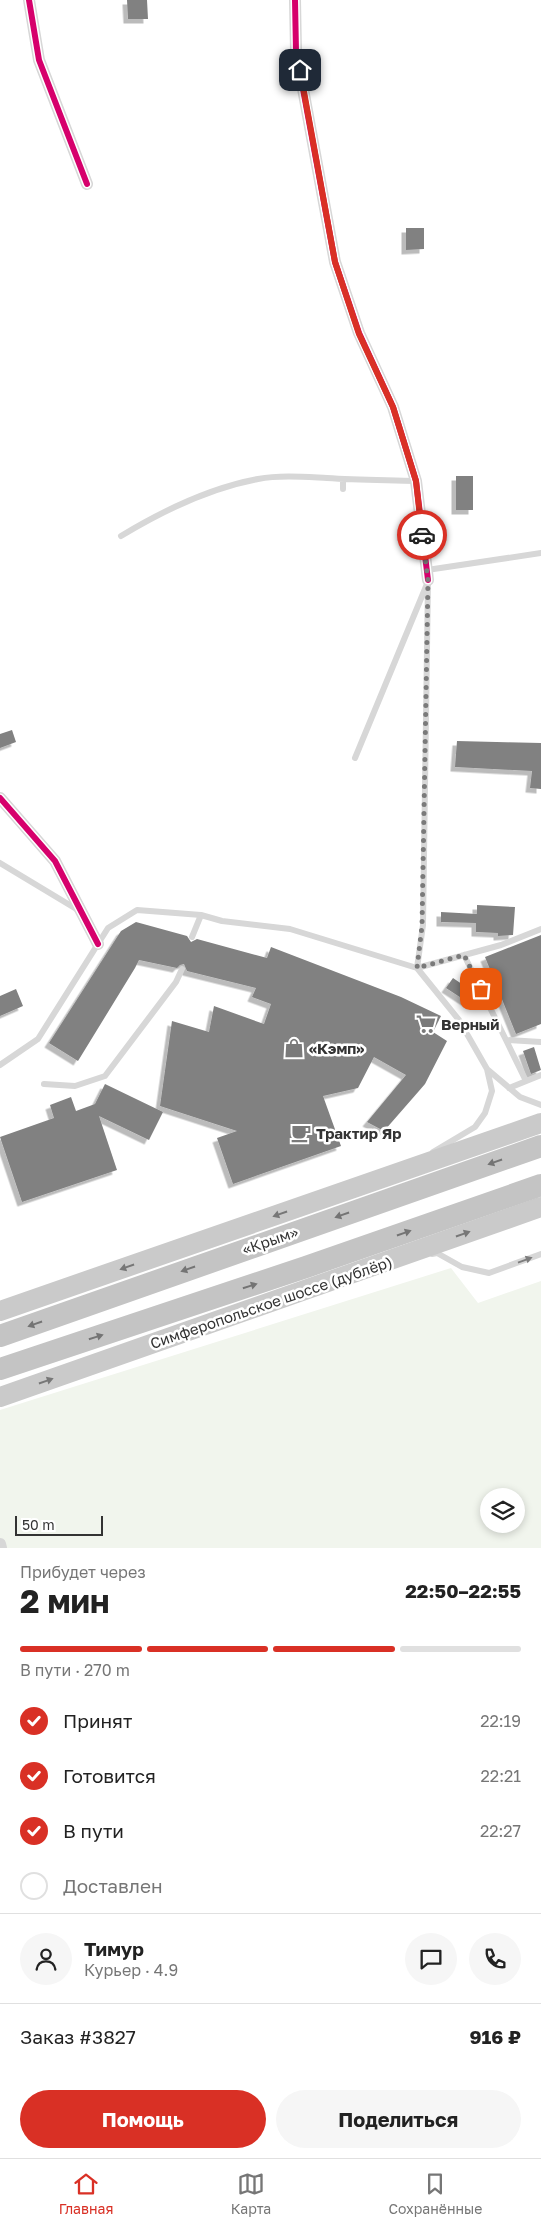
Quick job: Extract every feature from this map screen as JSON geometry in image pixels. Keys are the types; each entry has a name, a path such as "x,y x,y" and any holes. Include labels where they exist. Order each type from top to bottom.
{"highway":[{"name":"«Крым»","path":"0,1336 541,1146"},
{"path":"0,1369 306,1268 541,1185"}],"main road":[{"path":"0,1311 541,1123"},
{"name":"Симферопольское шоссе (дублёр)","path":"0,1397 541,1206"}],"street":[{"path":"29,0 39,60 87,184"},
{"path":"295,0 296,51 335,262 359,334 393,407 416,481 427,575"},
{"path":"0,798 55,861 98,944"},
{"path":"0,1544 1,1548"}],"lane":[{"path":"121,536 152,517 226,487 260,478 295,477 416,481"},
{"path":"343,479 343,489"},
{"path":"427,575 541,554"},
{"path":"355,758 427,575"},
{"path":"394,1175 475,1127 485,1113 492,1092 487,1069 459,1020 417,968 422,926 427,575"},
{"path":"0,863 81,912"},
{"path":"0,1065 38,1039 108,928 137,910 201,915 222,921 290,929 417,968 505,944 541,929"},
{"path":"192,937 201,915"},
{"path":"464,955 526,1081"},
{"path":"44,1084 74,1086 104,1076 176,982 182,969"},
{"path":"506,1040 541,1042"},
{"path":"487,1069 520,1097 541,1105"},
{"path":"509,1088 541,1075"},
{"path":"362,1270 437,1253 462,1267 489,1273 541,1254"}],"shaded area":[{"path":"451,1268 478,1303 541,1281 541,1548 0,1548 0,1410"}],"building":[{"path":"127,0 147,0 148,19 128,19"},
{"path":"406,228 424,228 424,249 406,250"},
{"path":"456,476 473,476 473,510 456,510"},
{"path":"12,730 16,742 0,748 0,734"},
{"path":"457,741 541,743 541,789 530,788 532,771 455,767"},
{"path":"477,905 515,907 513,935 498,936 498,933 476,932 476,923 441,922 441,912 477,914"},
{"path":"136,922 187,936 191,942 197,939 267,958 271,947 401,997 441,1016 433,1032 447,1041 425,1084 384,1131 367,1122 406,1075 374,1057 358,1088 323,1096 341,1146 233,1184 217,1138 237,1131 160,1106 172,1021 209,1032 214,1006 264,1024 271,1004 252,997 256,988 187,971 184,964 177,968 139,960 78,1061 49,1043 121,931"},
{"path":"541,935 541,1024 516,1034 485,957"},
{"path":"453,978 475,993 469,1003 446,988"},
{"path":"16,989 23,1006 0,1016 0,996"},
{"path":"534,1047 541,1070 531,1074 523,1051"},
{"path":"105,1084 163,1112 149,1140 99,1116 117,1170 22,1202 0,1137 54,1118 50,1105 71,1097 76,1111 95,1104"}],"cycle path":[{"path":"29,0 39,60 87,184"},
{"path":"295,0 296,51 335,262 359,333 393,407 416,481 428,580"},
{"path":"0,798 55,861 98,944"}],"way so far":[{"path":"422,535 428,580 422,926 417,968 464,955 481,989"}],"place":[{"name":"Верный","path":"426,1024"},
{"name":"«Кэмп»","path":"294,1048"},
{"name":"Трактир Яр","path":"301,1133"}],"route":[{"path":"300,70 335,262 359,334 393,407 416,481 422,535"}]}
